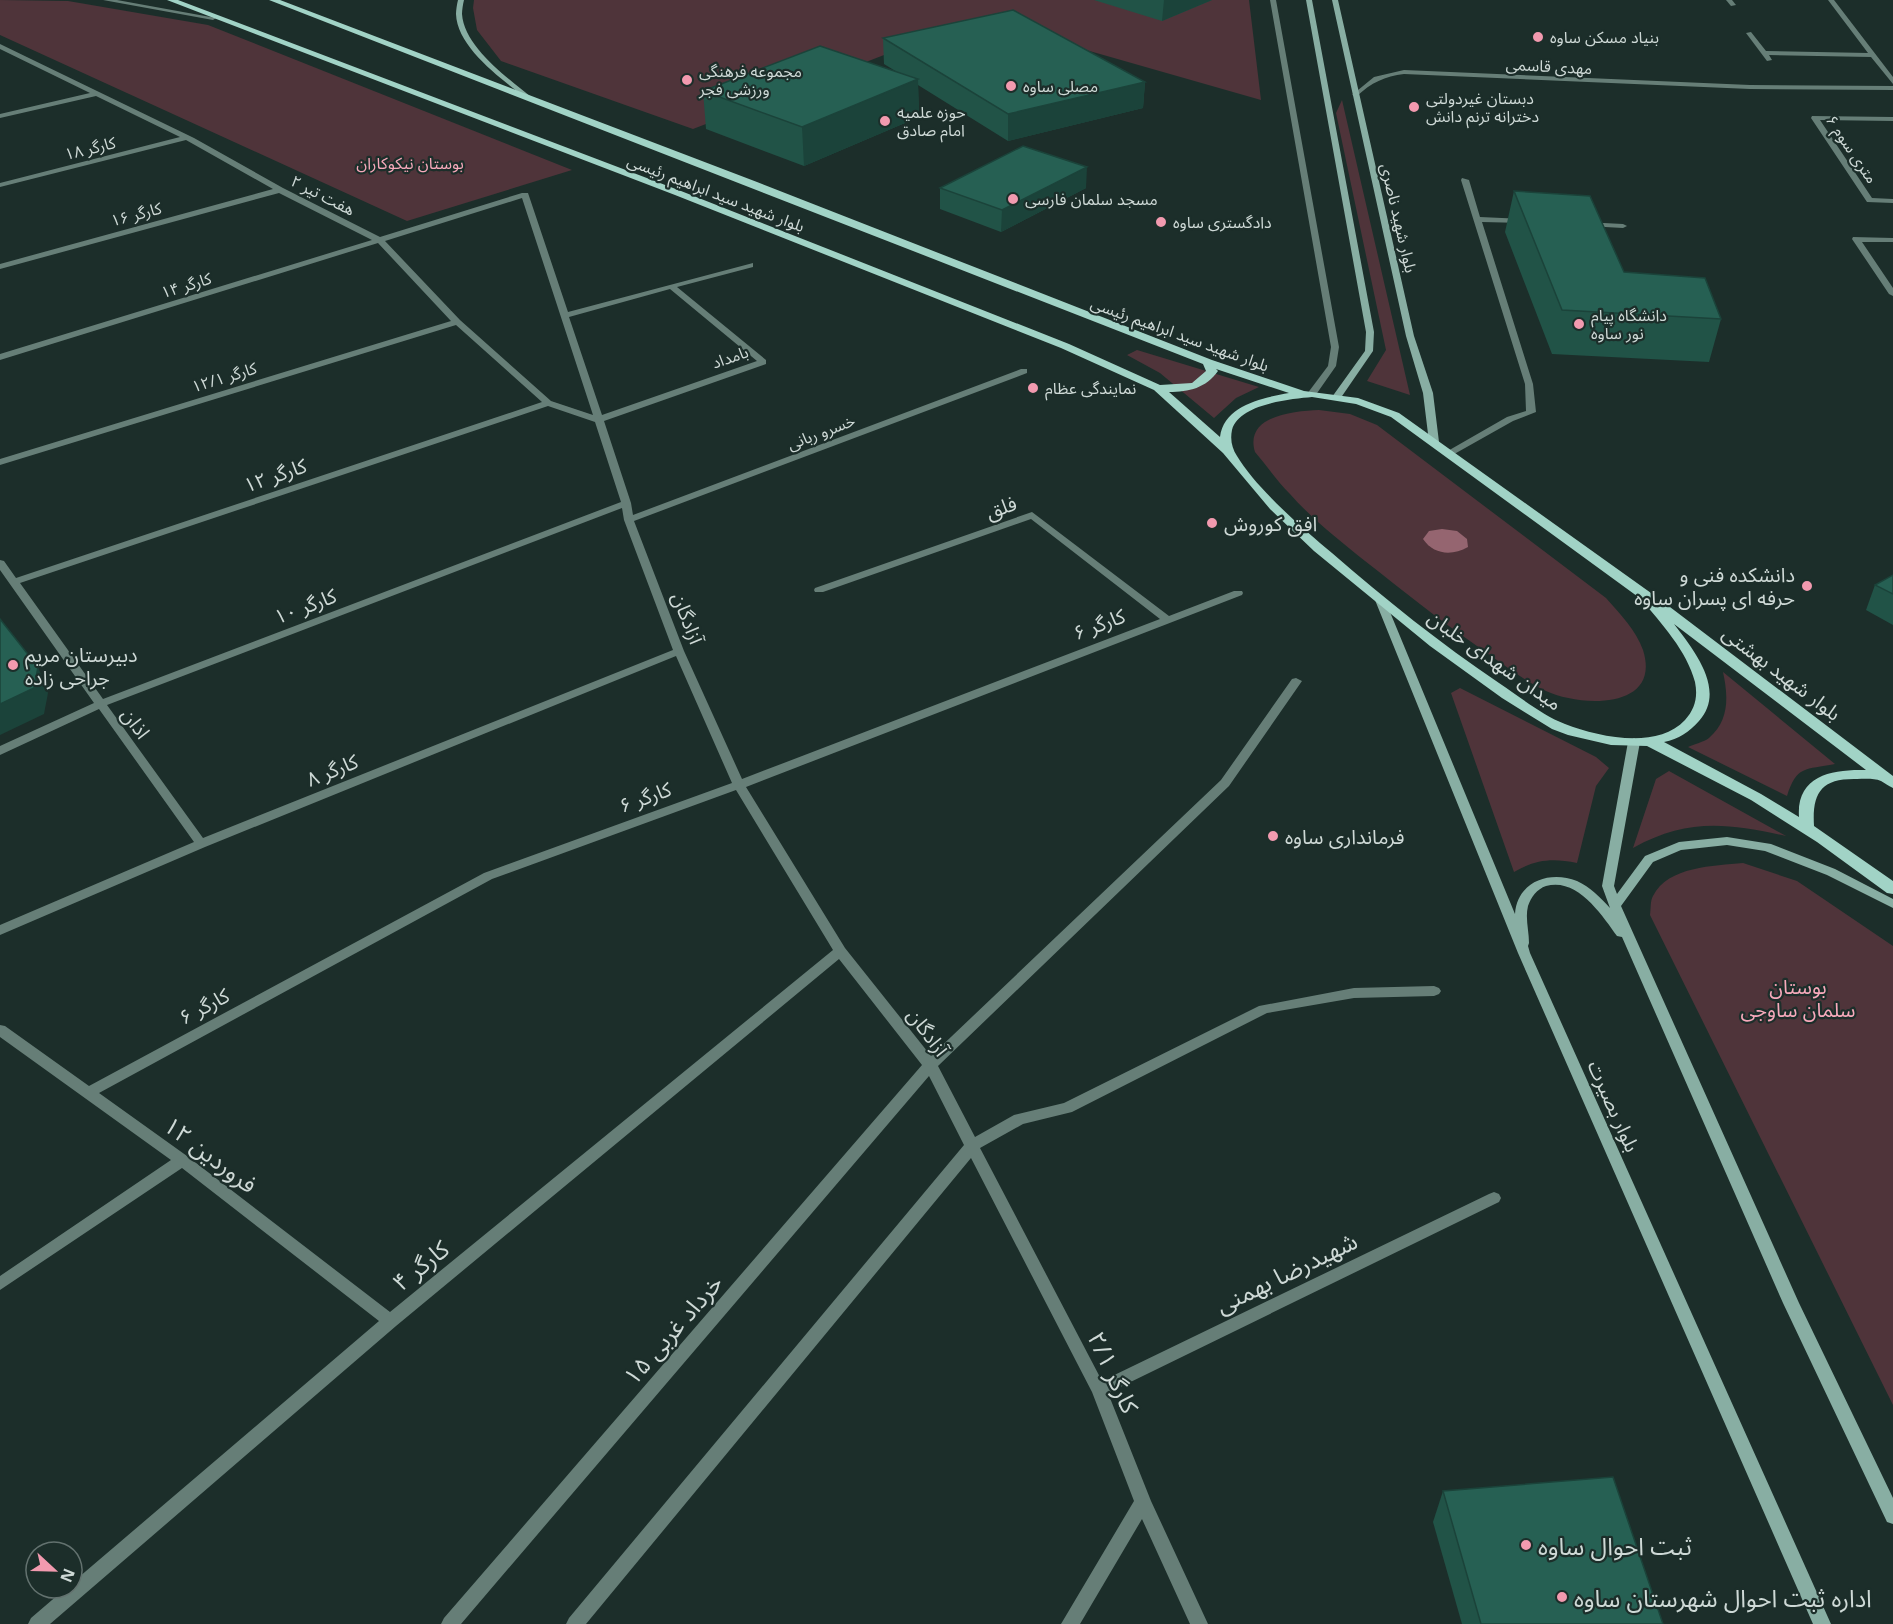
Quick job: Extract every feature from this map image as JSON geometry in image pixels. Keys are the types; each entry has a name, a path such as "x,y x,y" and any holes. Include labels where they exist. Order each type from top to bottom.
{"main road":[{"name":"بلوار شهید سید ابراهیم رئیسی","path":"171,0 213,18 689,198 1065,346 1158,388 1229,452"},
{"name":"بلوار شهید سید ابراهیم رئیسی","path":"273,0 1208,362 1309,394"},
{"path":"461,0 459,5 462,25 470,43 485,61 529,98"},
{"path":"1309,0 1371,332 1369,351 1337,397"},
{"name":"بلوار شهید ناصری","path":"1335,0 1410,336 1428,393 1434,442"},
{"path":"1158,388 1179,388 1204,381 1212,371 1208,362"},
{"name":"میدان شهدای خلبان","path":"1309,394 1337,397 1358,401 1395,415 1646,596 1666,621 1701,680 1703,696 1701,709 1693,722 1678,732 1641,741 1608,741 1557,726 1422,635 1325,554 1268,501 1229,452 1225,441 1227,430 1233,420 1244,411 1275,398 1309,394"},
{"name":"بلوار شهید بهشتی","path":"1646,596 1890,776"},
{"name":"بلوار بصیرت","path":"1380,600 1524,954 1822,1624"},
{"path":"1893,889 1807,828 1756,797 1641,741 1608,886 1791,1303 1893,1516"},
{"path":"1807,828 1805,817 1808,800 1817,784 1834,775 1849,773 1890,776"},
{"path":"1615,906 1650,859 1679,846 1727,841 1767,847 1831,872 1893,904"},
{"path":"1524,954 1521,908 1525,897 1532,889 1550,880 1567,881 1582,889 1599,904 1633,945"}],"street":[{"path":"106,0 213,18"},
{"path":"1273,0 1335,347 1332,366 1309,394"},
{"path":"1832,0 1893,82"},
{"path":"1749,33 1770,61"},
{"name":"هفت تیر ۲","path":"0,46 186,138 280,190 381,241 457,322 548,403 597,420"},
{"path":"1764,53 1871,55"},
{"name":"مهدی قاسمی","path":"1355,95 1368,81 1392,72 1750,87 1893,88"},
{"path":"0,116 96,93"},
{"name":"۶ متری سوم","path":"1893,119 1815,118 1870,200 1893,201"},
{"name":"کارگر ۱۸","path":"0,185 186,138"},
{"path":"1449,454 1510,419 1531,412 1529,384 1465,180"},
{"name":"کارگر ۱۶","path":"0,267 280,190"},
{"name":"آزادگان","path":"381,241 525,195 626,503 629,520 679,651 739,785 840,951 930,1065 972,1146"},
{"path":"1478,219 1533,221"},
{"path":"1578,224 1623,225"},
{"path":"1893,240 1856,239 1893,294"},
{"name":"کارگر ۱۴","path":"0,357 381,241"},
{"path":"565,315 750,266"},
{"name":"بامداد","path":"597,420 763,362 672,287"},
{"name":"کارگر ۱۲/۱","path":"0,462 457,322"},
{"name":"خسرو ربانی","path":"629,520 1024,371"},
{"name":"کارگر ۱۲","path":"14,582 548,403"},
{"name":"کارگر ۱۰","path":"0,751 100,704 626,503"},
{"name":"فلق","path":"819,590 1032,515 1168,620"},
{"name":"اذان","path":"0,563 201,844"},
{"name":"کارگر ۶","path":"90,1092 488,876 739,785 1238,592"},
{"name":"کارگر ۸","path":"0,930 201,844 679,651"},
{"name":"۱۵ خرداد غربی","path":"450,1624 930,1065 1225,783 1296,681"},
{"name":"کارگر ۴","path":"37,1624 390,1321 840,951"},
{"path":"574,1624 972,1146 1019,1119 1067,1108 1264,1009 1353,993 1434,991"},
{"name":"۱۲ فروردین","path":"0,1030 90,1092 182,1160 390,1321"},
{"name":"کارگر ۲/۱","path":"972,1146 1099,1390 1143,1502 1199,1624"},
{"path":"0,1284 182,1160"},
{"name":"شهیدرضا بهمنی","path":"1099,1390 1494,1198"},
{"path":"1070,1624 1143,1502"}],"green space":[{"name":"بوستان نیکوکاران","path":"0,0 68,1 208,25 572,170 407,221 0,35"},
{"name":"مجموعه فرهنگی ورزشی فجر","path":"474,0 1249,0 1261,100 977,19 693,129 501,61 477,30"},
{"path":"1342,100 1410,395 1367,381 1386,350 1336,113"},
{"path":"1137,350 1259,387 1236,398 1214,418 1160,373 1127,355"},
{"path":"1319,410 1350,414 1377,425 1606,598 1632,629 1643,650 1646,670 1641,684 1630,694 1597,701 1578,700 1546,691 1519,675 1448,625 1326,529 1276,479 1255,452 1254,440 1257,430 1273,418 1284,414"},
{"path":"1723,672 1835,764 1809,769 1799,774 1794,779 1787,796 1688,747 1709,738 1721,723 1726,707"},
{"path":"1460,688 1596,757 1609,768 1596,786 1577,863 1560,860 1545,861 1530,864 1514,872 1451,693"},
{"path":"1669,771 1786,836 1745,828 1708,826 1671,832 1633,848 1656,779"},
{"name":"بوستان سلمان ساوجی","path":"1743,863 1797,881 1893,946 1893,1405 1650,915 1653,896 1669,879 1693,869"}],"shaded area":[{"path":"1442,529 1457,531 1467,539 1468,547 1450,553 1438,551 1423,539 1429,531"}],"building":[{"path":"1013,10 1145,82 1008,114 883,38"},
{"path":"820,46 918,79 802,127 703,91"},
{"path":"1023,146 1087,167 1002,210 940,188"},
{"path":"1514,191 1590,196 1624,272 1705,278 1721,319 1562,310"},
{"path":"1893,575 1893,594 1875,585"},
{"path":"0,619 38,667 34,688 0,704"},
{"name":"ثبت احوال ساوه","path":"1613,1477 1663,1624 1481,1624 1443,1491"}],"place":[{"name":"بنیاد مسکن ساوه","path":"1538,37"},
{"name":"مجموعه فرهنگی ورزشی فجر","path":"687,80"},
{"name":"مصلی ساوه","path":"1011,86"},
{"name":"دبستان غیردولتی دخترانه ترنم دانش","path":"1414,107"},
{"name":"حوزه علمیه امام صادق","path":"885,121"},
{"name":"مسجد سلمان فارسی","path":"1013,199"},
{"name":"دادگستری ساوه","path":"1161,222"},
{"name":"دانشگاه پیام نور ساوه","path":"1579,324"},
{"name":"نمایندگی عظام","path":"1033,388"},
{"name":"افق کوروش","path":"1212,523"},
{"name":"دانشکده فنی و حرفه ای پسران ساوه","path":"1807,586"},
{"name":"دبیرستان مریم جراحی زاده","path":"13,665"},
{"name":"فرمانداری ساوه","path":"1273,836"},
{"name":"ثبت احوال ساوه","path":"1526,1545"},
{"name":"اداره ثبت احوال شهرستان ساوه","path":"1562,1597"}]}
